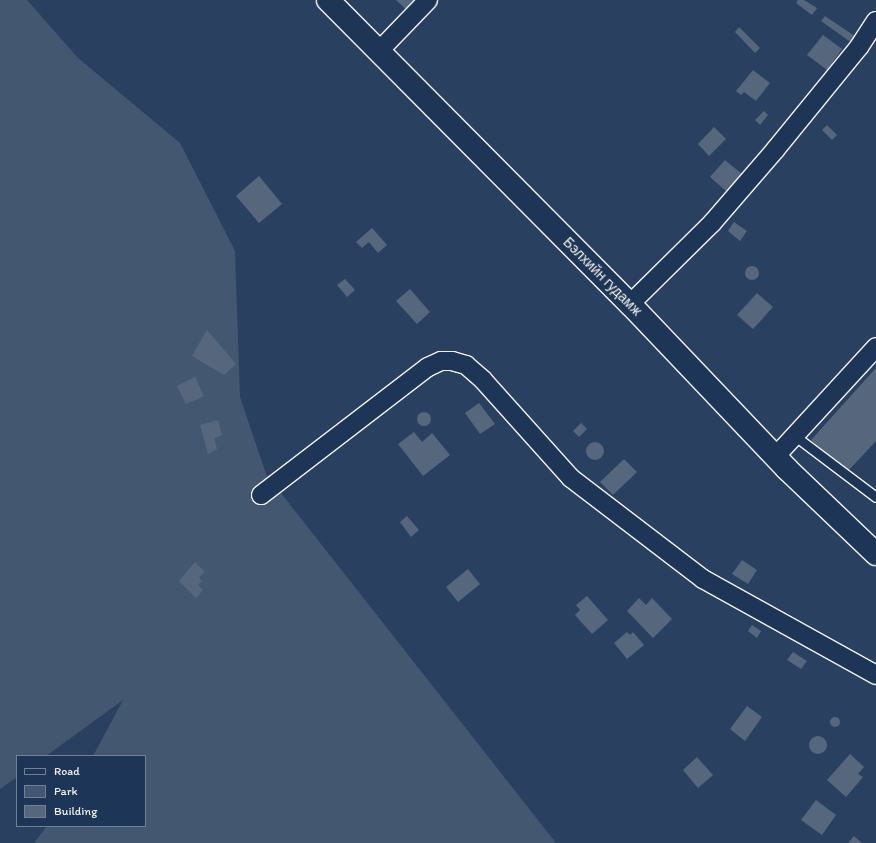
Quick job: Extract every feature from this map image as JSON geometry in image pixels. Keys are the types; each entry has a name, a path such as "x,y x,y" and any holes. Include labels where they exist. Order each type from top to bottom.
{"main road":[{"name":"Бэлхийн гудамж","path":"328,0 630,304 775,457 876,554"}],"street":[{"path":"378,52 428,0"},
{"path":"630,304 712,222 775,150 859,47 876,21"},
{"path":"775,457 876,347"},
{"path":"261,495 428,367 441,361 452,361 466,365 482,380 571,478 703,579 876,675"}],"lane":[{"path":"795,436 876,497"}],"green space":[{"path":"0,0 27,0 78,58 180,143 235,251 240,397 266,474 556,843 34,843 46,827 146,827 146,755 94,755 123,700 47,755 16,755 16,778 0,789"}],"building":[{"path":"396,0 424,0 411,14"},
{"path":"798,0 804,0 817,8 812,15 796,3"},
{"path":"825,16 856,37 852,43 821,21"},
{"path":"739,27 760,48 755,53 735,32"},
{"path":"823,35 842,49 827,70 807,55"},
{"path":"753,70 770,83 756,101 744,92 741,95 736,91"},
{"path":"764,111 768,115 760,125 755,120"},
{"path":"827,125 837,135 832,140 822,130"},
{"path":"714,127 726,139 709,156 698,144"},
{"path":"725,160 742,174 727,192 710,177"},
{"path":"259,176 282,204 259,223 236,196"},
{"path":"734,222 747,231 740,241 728,231"},
{"path":"372,228 387,245 378,253 369,242 362,248 356,242"},
{"path":"752,266 757,268 759,273 757,278 752,280 747,278 745,273 747,268"},
{"path":"345,279 355,290 347,297 337,285"},
{"path":"410,289 430,312 417,324 396,301"},
{"path":"757,293 773,307 753,329 737,315"},
{"path":"207,330 236,364 224,375 192,356"},
{"path":"876,368 876,441 847,472 811,440"},
{"path":"195,377 204,396 186,404 177,386"},
{"path":"479,403 495,424 480,434 465,413"},
{"path":"421,412 427,412 431,416 431,422 427,426 421,426 417,422 417,416"},
{"path":"218,420 222,435 214,438 217,449 208,454 200,425"},
{"path":"581,423 587,429 579,437 573,431"},
{"path":"414,432 422,442 432,433 450,455 423,476 398,444"},
{"path":"595,442 601,445 604,451 601,457 595,460 589,457 586,451 589,445"},
{"path":"624,459 637,472 613,495 600,482"},
{"path":"407,516 419,530 411,537 400,522"},
{"path":"742,560 757,570 748,584 732,574"},
{"path":"195,562 205,572 199,577 202,581 198,585 203,590 196,598 179,581"},
{"path":"468,569 480,584 458,602 446,587"},
{"path":"587,596 608,620 592,634 575,615 580,610 576,605"},
{"path":"639,598 646,605 652,598 672,619 653,638 627,611"},
{"path":"752,625 761,631 757,638 748,631"},
{"path":"627,632 630,635 633,632 644,645 627,659 614,643"},
{"path":"793,652 807,661 801,669 787,660"},
{"path":"747,706 762,717 745,741 730,729"},
{"path":"833,717 837,717 840,722 837,727 833,727 830,724 830,720"},
{"path":"818,736 824,739 827,745 824,751 818,754 812,751 809,745 812,739"},
{"path":"850,754 864,767 858,774 863,777 846,797 827,780"},
{"path":"697,757 713,775 698,788 683,770"},
{"path":"816,800 836,815 822,835 801,820"},
{"path":"854,836 862,843 848,843"}]}
